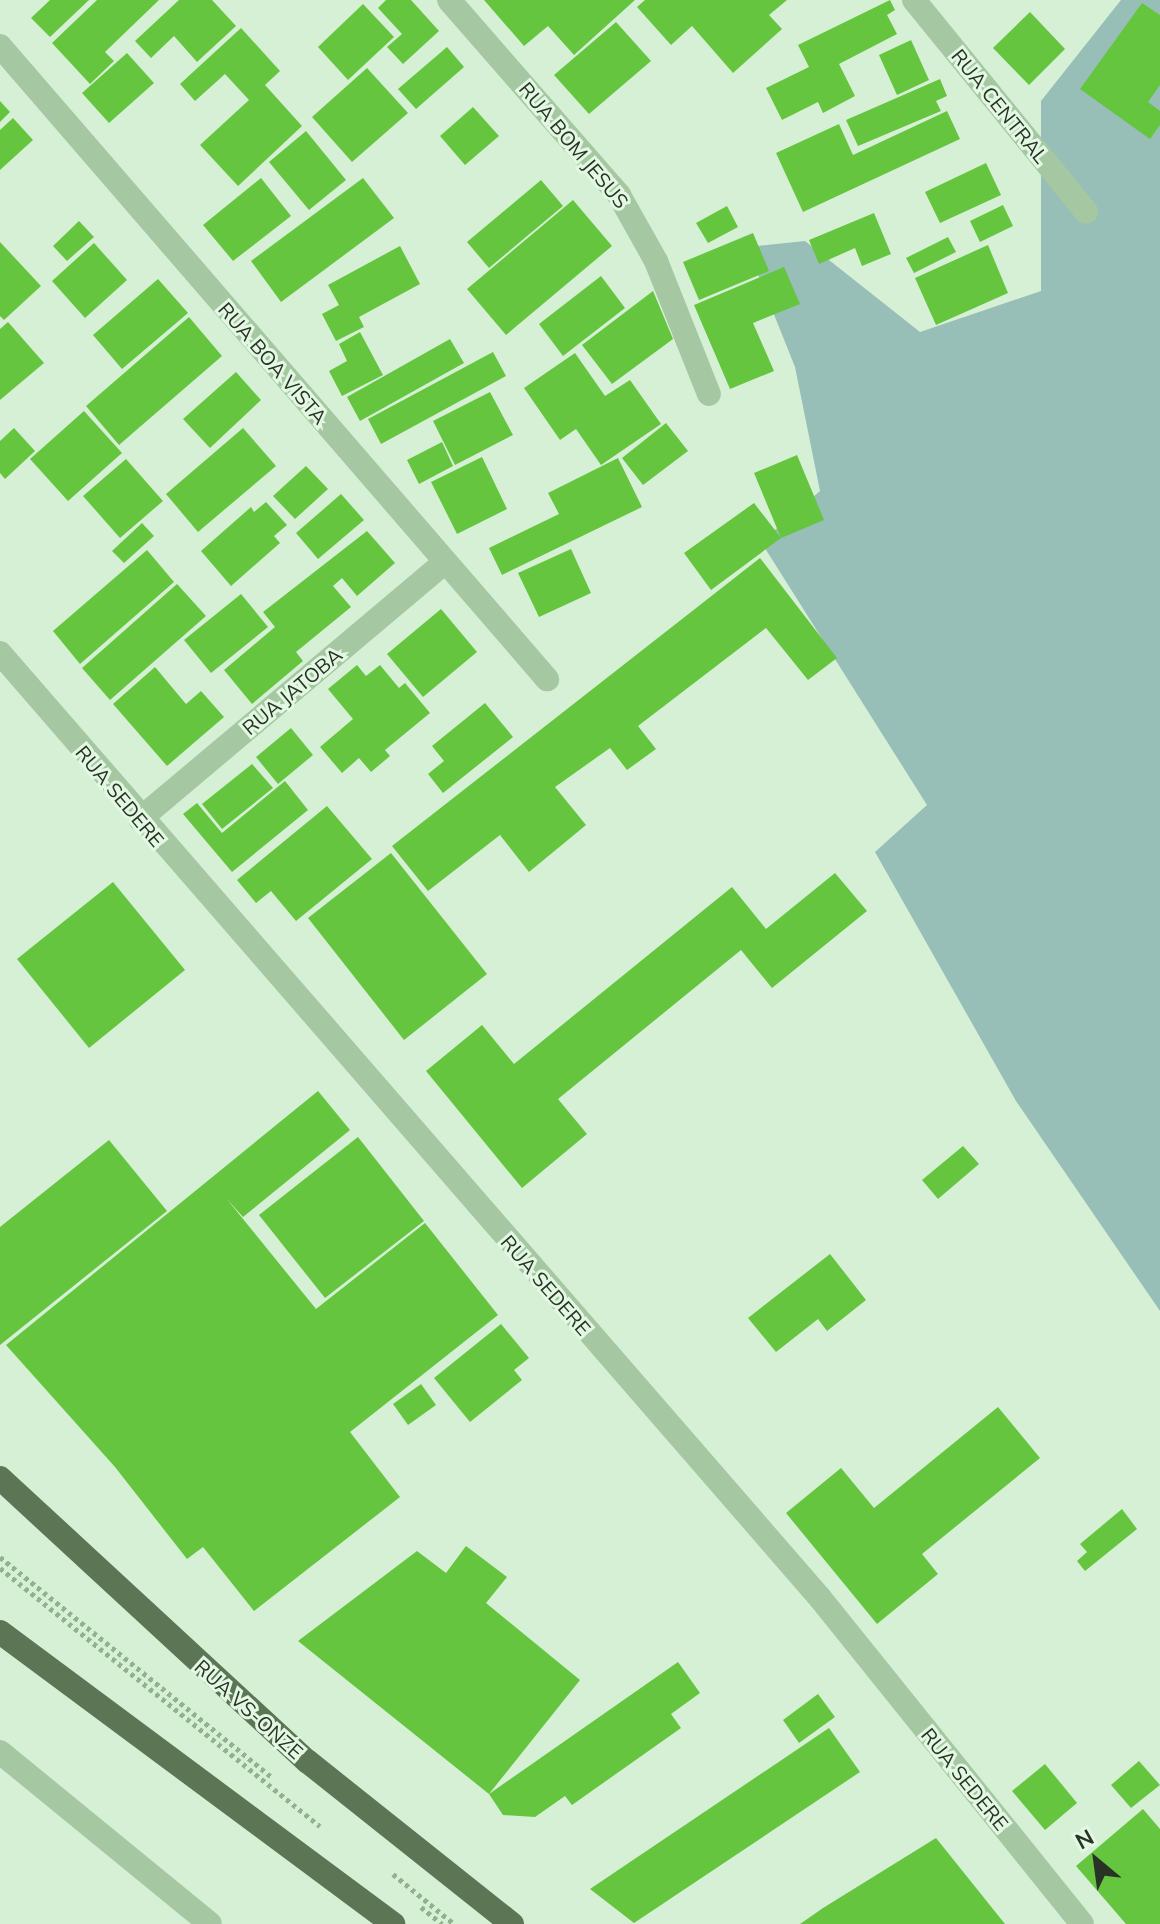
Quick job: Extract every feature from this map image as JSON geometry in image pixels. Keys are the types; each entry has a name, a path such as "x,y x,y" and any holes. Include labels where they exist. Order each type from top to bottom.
{"main road":[{"name":"RUA VS-ONZE","path":"0,1478 307,1761 512,1924"},
{"path":"0,1632 393,1924"}],"street":[{"name":"RUA BOM JESUS","path":"449,0 619,195 656,261 709,394"},
{"name":"RUA CENTRAL","path":"914,0 1086,212"},
{"name":"RUA BOA VISTA","path":"0,46 547,679"},
{"name":"RUA JATOBA","path":"140,819 444,563"},
{"name":"RUA SEDERE","path":"0,653 140,819 820,1598 1082,1924"},
{"path":"0,1752 210,1924"}],"path":[{"path":"0,1557 331,1825"},
{"path":"0,1568 331,1835"},
{"path":"380,1864 454,1924"},
{"path":"380,1875 442,1924"}],"shaded area":[{"path":"1121,0 1160,0 1160,1311 1016,1101 875,852 927,805 761,542 820,491 795,367 747,247 805,241 920,332 1041,291 1041,101"}],"building":[{"path":"50,0 89,0 50,37 31,18"},
{"path":"97,0 159,0 105,52 114,61 90,84 52,43"},
{"path":"179,0 212,0 236,26 197,62 174,36 151,58 135,41"},
{"path":"386,0 411,0 439,31 403,64 387,47 402,34 378,8"},
{"path":"484,0 635,0 574,55 548,26 524,46"},
{"path":"645,0 787,0 769,15 782,29 733,73 692,26 671,45 637,7"},
{"path":"890,0 895,10 887,15 897,34 839,64 855,96 823,113 818,102 782,120 766,88 809,67 798,45"},
{"path":"1142,3 1160,15 1160,85 1148,102 1160,111 1160,125 1150,139 1080,89"},
{"path":"363,4 394,37 348,80 318,47"},
{"path":"1030,12 1065,49 1029,85 993,48"},
{"path":"616,22 651,61 589,114 554,75"},
{"path":"241,28 280,71 265,85 302,126 238,186 200,145 249,100 225,74 195,101 180,84"},
{"path":"911,40 929,80 897,95 879,55"},
{"path":"447,47 464,67 416,109 398,89"},
{"path":"127,53 154,83 109,123 82,93"},
{"path":"367,68 408,113 352,162 312,117"},
{"path":"940,79 947,96 936,101 941,111 858,146 846,120"},
{"path":"0,101 10,112 0,122"},
{"path":"473,107 499,136 465,165 440,136"},
{"path":"947,111 960,139 803,212 776,153 839,124 853,155"},
{"path":"13,118 33,140 0,170 0,130"},
{"path":"306,131 346,180 309,210 269,162"},
{"path":"986,163 1001,195 940,223 925,192"},
{"path":"261,178 291,216 233,261 203,225"},
{"path":"363,178 394,218 281,302 251,261"},
{"path":"541,180 563,206 489,268 467,242"},
{"path":"573,200 612,246 506,335 467,289"},
{"path":"1003,205 1013,226 980,242 970,221"},
{"path":"727,206 738,227 708,243 696,223"},
{"path":"874,213 891,254 862,266 855,248 819,264 809,240"},
{"path":"79,221 94,237 67,261 53,246"},
{"path":"753,233 769,271 699,300 683,262"},
{"path":"948,237 956,252 914,273 906,258"},
{"path":"0,242 41,286 4,320 0,316"},
{"path":"94,243 127,280 85,318 52,281"},
{"path":"988,245 1008,293 936,325 915,278"},
{"path":"400,246 420,284 359,317 364,327 336,341 322,314 339,305 328,285"},
{"path":"784,267 800,304 753,323 774,371 730,389 694,305"},
{"path":"601,276 625,308 563,356 539,324"},
{"path":"158,279 188,313 122,369 93,335"},
{"path":"653,291 673,339 612,384 582,345"},
{"path":"189,317 222,356 119,445 86,406"},
{"path":"8,322 44,363 0,400 0,329"},
{"path":"360,332 383,375 342,396 329,371 347,361 339,344"},
{"path":"450,339 464,363 360,421 347,397"},
{"path":"493,352 506,376 381,444 368,419"},
{"path":"575,353 605,396 630,380 661,424 601,465 576,429 560,440 524,388"},
{"path":"236,372 261,400 210,448 183,419"},
{"path":"490,392 513,435 455,465 433,421"},
{"path":"84,411 122,453 68,501 30,459"},
{"path":"666,423 688,451 643,485 622,458"},
{"path":"14,428 35,451 5,479 0,473 0,441"},
{"path":"243,428 276,466 198,532 166,494"},
{"path":"442,442 453,466 419,484 407,460"},
{"path":"797,455 824,520 781,538 754,473"},
{"path":"482,457 507,509 457,534 431,482"},
{"path":"618,458 642,507 502,575 489,548 559,514 548,493"},
{"path":"126,459 163,501 120,538 83,496"},
{"path":"306,466 328,489 295,519 273,496"},
{"path":"341,494 364,520 318,559 296,533"},
{"path":"266,502 287,525 274,536 280,543 231,586 201,551 251,507 254,512"},
{"path":"754,503 781,538 711,590 684,553"},
{"path":"142,523 154,536 124,563 112,551"},
{"path":"367,531 395,563 357,596 342,578 333,586 351,607 296,652 303,661 252,704 224,670 275,627 263,612"},
{"path":"571,549 591,593 539,617 518,573"},
{"path":"147,550 174,582 80,664 53,631"},
{"path":"760,558 837,658 808,680 766,628 638,726 656,749 627,770 610,748 555,787 586,825 529,872 500,835 428,891 392,846"},
{"path":"177,584 206,616 110,700 82,668"},
{"path":"241,594 268,627 211,673 184,640"},
{"path":"441,609 477,652 423,697 387,654"},
{"path":"357,665 366,676 380,665 399,688 405,683 430,713 385,750 390,756 371,772 359,758 342,773 320,747 353,719 328,689"},
{"path":"155,667 186,704 201,691 224,717 167,766 113,704"},
{"path":"485,703 513,737 443,793 428,774 444,761 432,746"},
{"path":"291,728 313,755 278,784 256,757"},
{"path":"252,764 273,788 222,829 202,804"},
{"path":"285,781 308,810 232,872 183,814 197,803 222,833"},
{"path":"327,806 372,859 296,921 271,891 256,903 237,880"},
{"path":"391,853 487,974 404,1040 308,918"},
{"path":"835,873 867,911 772,988 741,950 558,1099 587,1134 522,1188 426,1071 482,1025 514,1064 732,887 766,929"},
{"path":"113,882 185,970 89,1048 17,959"},
{"path":"318,1091 350,1130 243,1217 226,1198 316,1309 425,1223 498,1315 350,1432 400,1497 254,1611 203,1547 187,1559 115,1467 6,1345"},
{"path":"358,1137 424,1221 325,1298 259,1215"},
{"path":"109,1140 167,1211 0,1345 0,1227"},
{"path":"963,1146 979,1164 938,1199 922,1180"},
{"path":"830,1254 866,1300 827,1331 818,1319 776,1352 748,1318"},
{"path":"501,1324 529,1358 514,1370 522,1380 470,1422 434,1378"},
{"path":"421,1384 436,1405 408,1425 393,1404"},
{"path":"998,1407 1040,1458 922,1554 938,1574 877,1624 786,1513 841,1468 874,1508"},
{"path":"1122,1509 1137,1529 1085,1571 1077,1561 1087,1552 1080,1544"},
{"path":"466,1546 507,1577 486,1603 580,1680 489,1794 298,1641 417,1551 446,1573"},
{"path":"678,1662 700,1693 671,1714 681,1728 572,1805 565,1796 535,1817 503,1815 489,1794"},
{"path":"818,1694 835,1717 799,1743 783,1720"},
{"path":"829,1728 860,1772 634,1923 590,1889"},
{"path":"1139,1761 1160,1785 1131,1808 1111,1785"},
{"path":"1045,1764 1077,1803 1045,1830 1012,1791"},
{"path":"1143,1809 1160,1829 1160,1924 1126,1924 1076,1866"},
{"path":"936,1838 1005,1924 800,1924 823,1908"}]}
